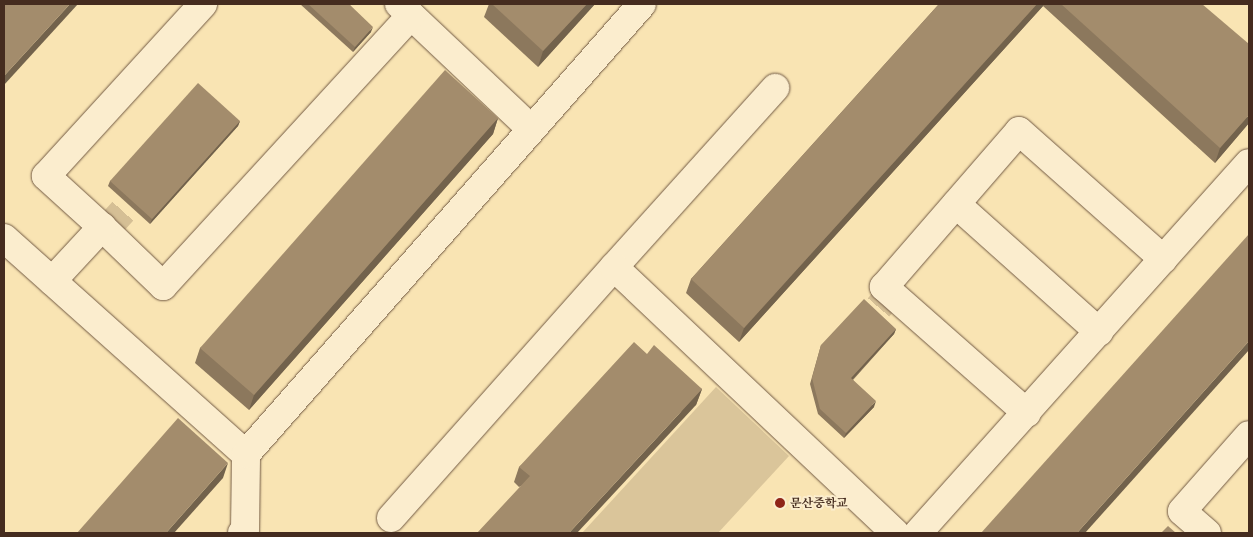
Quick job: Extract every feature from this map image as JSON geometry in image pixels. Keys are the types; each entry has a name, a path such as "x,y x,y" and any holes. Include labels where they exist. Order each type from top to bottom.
{"lane":[{"path":"203,4 46,176 163,286 405,9 530,128"},
{"path":"242,533 245,530 246,454 530,128 642,4"},
{"path":"391,518 775,88"},
{"path":"1026,412 884,286 1019,132 1163,259"},
{"path":"918,533 1249,163"},
{"path":"956,204 1099,332"},
{"path":"52,281 102,227"},
{"path":"4,238 246,454"},
{"path":"614,267 895,533"},
{"path":"1207,533 1182,511 1249,436"}],"shaded area":[{"path":"716,387 789,456 718,533 582,533"}],"building":[{"path":"4,4 70,4 4,76"},
{"path":"308,4 349,4 373,27 355,47"},
{"path":"492,4 587,4 543,51"},
{"path":"939,4 1037,4 744,328 691,279"},
{"path":"1061,4 1202,4 1249,44 1249,115 1220,148"},
{"path":"445,70 498,118 254,395 200,348"},
{"path":"198,83 240,121 152,219 110,181"},
{"path":"1249,234 1249,341 1077,533 981,533"},
{"path":"864,299 896,329 851,378 876,401 846,433 820,409 812,378 821,345"},
{"path":"634,342 647,354 654,345 702,389 569,533 477,533 530,476 519,467"},
{"path":"178,418 228,463 166,533 77,533"},
{"path":"1168,526 1176,533 1161,533"}],"tunnel":[{"path":"104,232 153,178"},
{"path":"851,339 891,293"}],"place":[{"name":"문산중학교","path":"780,503"}]}
